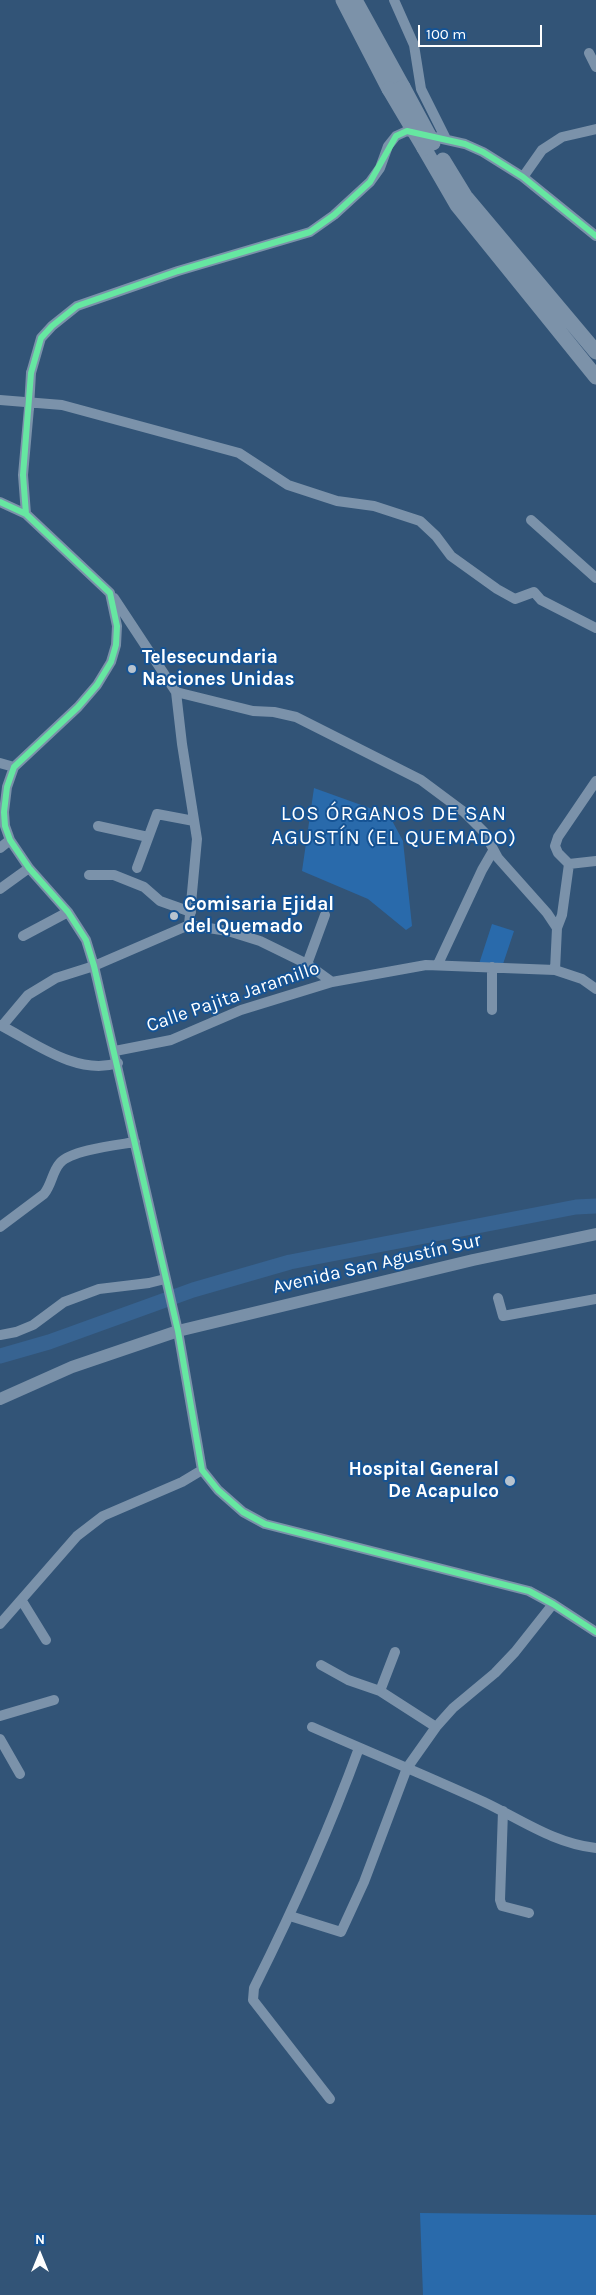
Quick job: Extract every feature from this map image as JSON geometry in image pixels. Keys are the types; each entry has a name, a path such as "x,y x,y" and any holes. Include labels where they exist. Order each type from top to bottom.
{"highway":[{"path":"343,0 396,88 435,144 465,196 596,352"},
{"path":"355,0 396,88"},
{"path":"435,144 457,204 596,377"}],"main road":[{"name":"Avenida San Agustín Sur","path":"0,1399 72,1367 178,1331 473,1260 592,1235"}],"street":[{"path":"394,0 414,44 421,89 435,144"},
{"path":"589,53 596,67"},
{"path":"524,177 542,150 562,137 596,128"},
{"path":"26,514 24,474 31,373 41,338 52,326 77,306 178,271 310,232 334,215 370,182 380,168 388,146 396,136 407,131 435,144 466,144 483,152 524,177 596,236"},
{"path":"0,400 62,405 239,453 288,485 337,502 374,506 420,521 436,536 451,556 497,589 515,599 534,592 542,600 596,628"},
{"path":"0,502 26,514 110,593 176,692 194,821 196,851 189,925"},
{"path":"531,520 596,578"},
{"path":"110,593 117,626 116,645 111,662 97,685 78,707 14,767 7,787 4,812 5,826 10,840 29,868 68,912 86,940 94,966 118,1063 178,1331 202,1470 218,1490 243,1512 265,1524 484,1578 529,1591 596,1632"},
{"path":"176,692 253,711 274,712 296,717 422,780 478,824 494,851 548,913 557,928"},
{"path":"0,763 14,767"},
{"path":"569,864 558,853 555,846 558,837 596,781"},
{"path":"137,868 157,814 194,821"},
{"path":"98,826 148,837"},
{"path":"0,848 10,840"},
{"path":"438,964 482,870 494,851"},
{"path":"569,864 596,861"},
{"path":"555,970 557,928 562,915 569,864"},
{"path":"0,888 29,868"},
{"path":"89,875 114,875 144,887 160,901 191,912"},
{"path":"23,936 68,912"},
{"path":"307,964 325,915"},
{"path":"118,1063 109,1066 90,1066 71,1061 1,1026 28,995 56,978 94,966 189,925 228,931 260,941 307,964 332,982"},
{"name":"Calle Pajita Jaramillo","path":"114,1051 171,1040 241,1010 332,982 386,970 438,964 555,970 582,979 596,989"},
{"path":"492,967 492,1010"},
{"path":"0,1227 44,1194 49,1188 54,1171 62,1160 86,1152 135,1142"},
{"path":"0,1335 16,1332 33,1325 64,1302 99,1289 166,1282"},
{"path":"498,1298 503,1316 596,1299"},
{"path":"0,1624 78,1536 103,1516 182,1482 202,1470"},
{"path":"22,1601 46,1640"},
{"path":"290,1916 341,1932 364,1882 407,1768 436,1727 453,1708 508,1659 553,1604"},
{"path":"380,1691 395,1652"},
{"path":"321,1665 348,1680 380,1691 436,1727"},
{"path":"0,1716 54,1700"},
{"path":"312,1727 503,1811 544,1833 570,1843 596,1848"},
{"path":"0,1739 20,1774"},
{"path":"330,2099 253,2000 254,1988 290,1916 344,1788 358,1748"},
{"path":"503,1811 500,1900 502,1906 529,1914"}],"shaded area":[{"path":"314,788 389,815 403,841 412,926 406,930 368,899 302,871"},
{"path":"492,924 514,931 502,967 479,964"},
{"path":"420,2213 596,2215 596,2295 423,2295"}],"waterway":[{"path":"0,1356 49,1342 193,1290 290,1262 576,1207 596,1206"}],"cycle path":[{"path":"26,514 23,475 31,373 41,338 52,326 77,306 178,271 310,232 334,215 370,182 396,136 407,131 465,144 483,152 523,177 596,236"},
{"path":"0,502 26,514 110,593 117,626 116,645 111,662 97,685 78,707 14,767 7,787 4,812 5,826 10,840 29,868 68,912 86,940 94,966 178,1331 202,1470 218,1490 243,1512 265,1524 529,1591 596,1632"}],"place":[{"name":"Telesecundaria Naciones Unidas","path":"132,669"},
{"name":"Comisaria Ejidal del Quemado","path":"174,916"},
{"name":"Hospital General De Acapulco","path":"510,1481"}],"district":[{"name":"LOS ÓRGANOS DE SAN AGUSTÍN (EL QUEMADO)","path":"394,826"}]}
